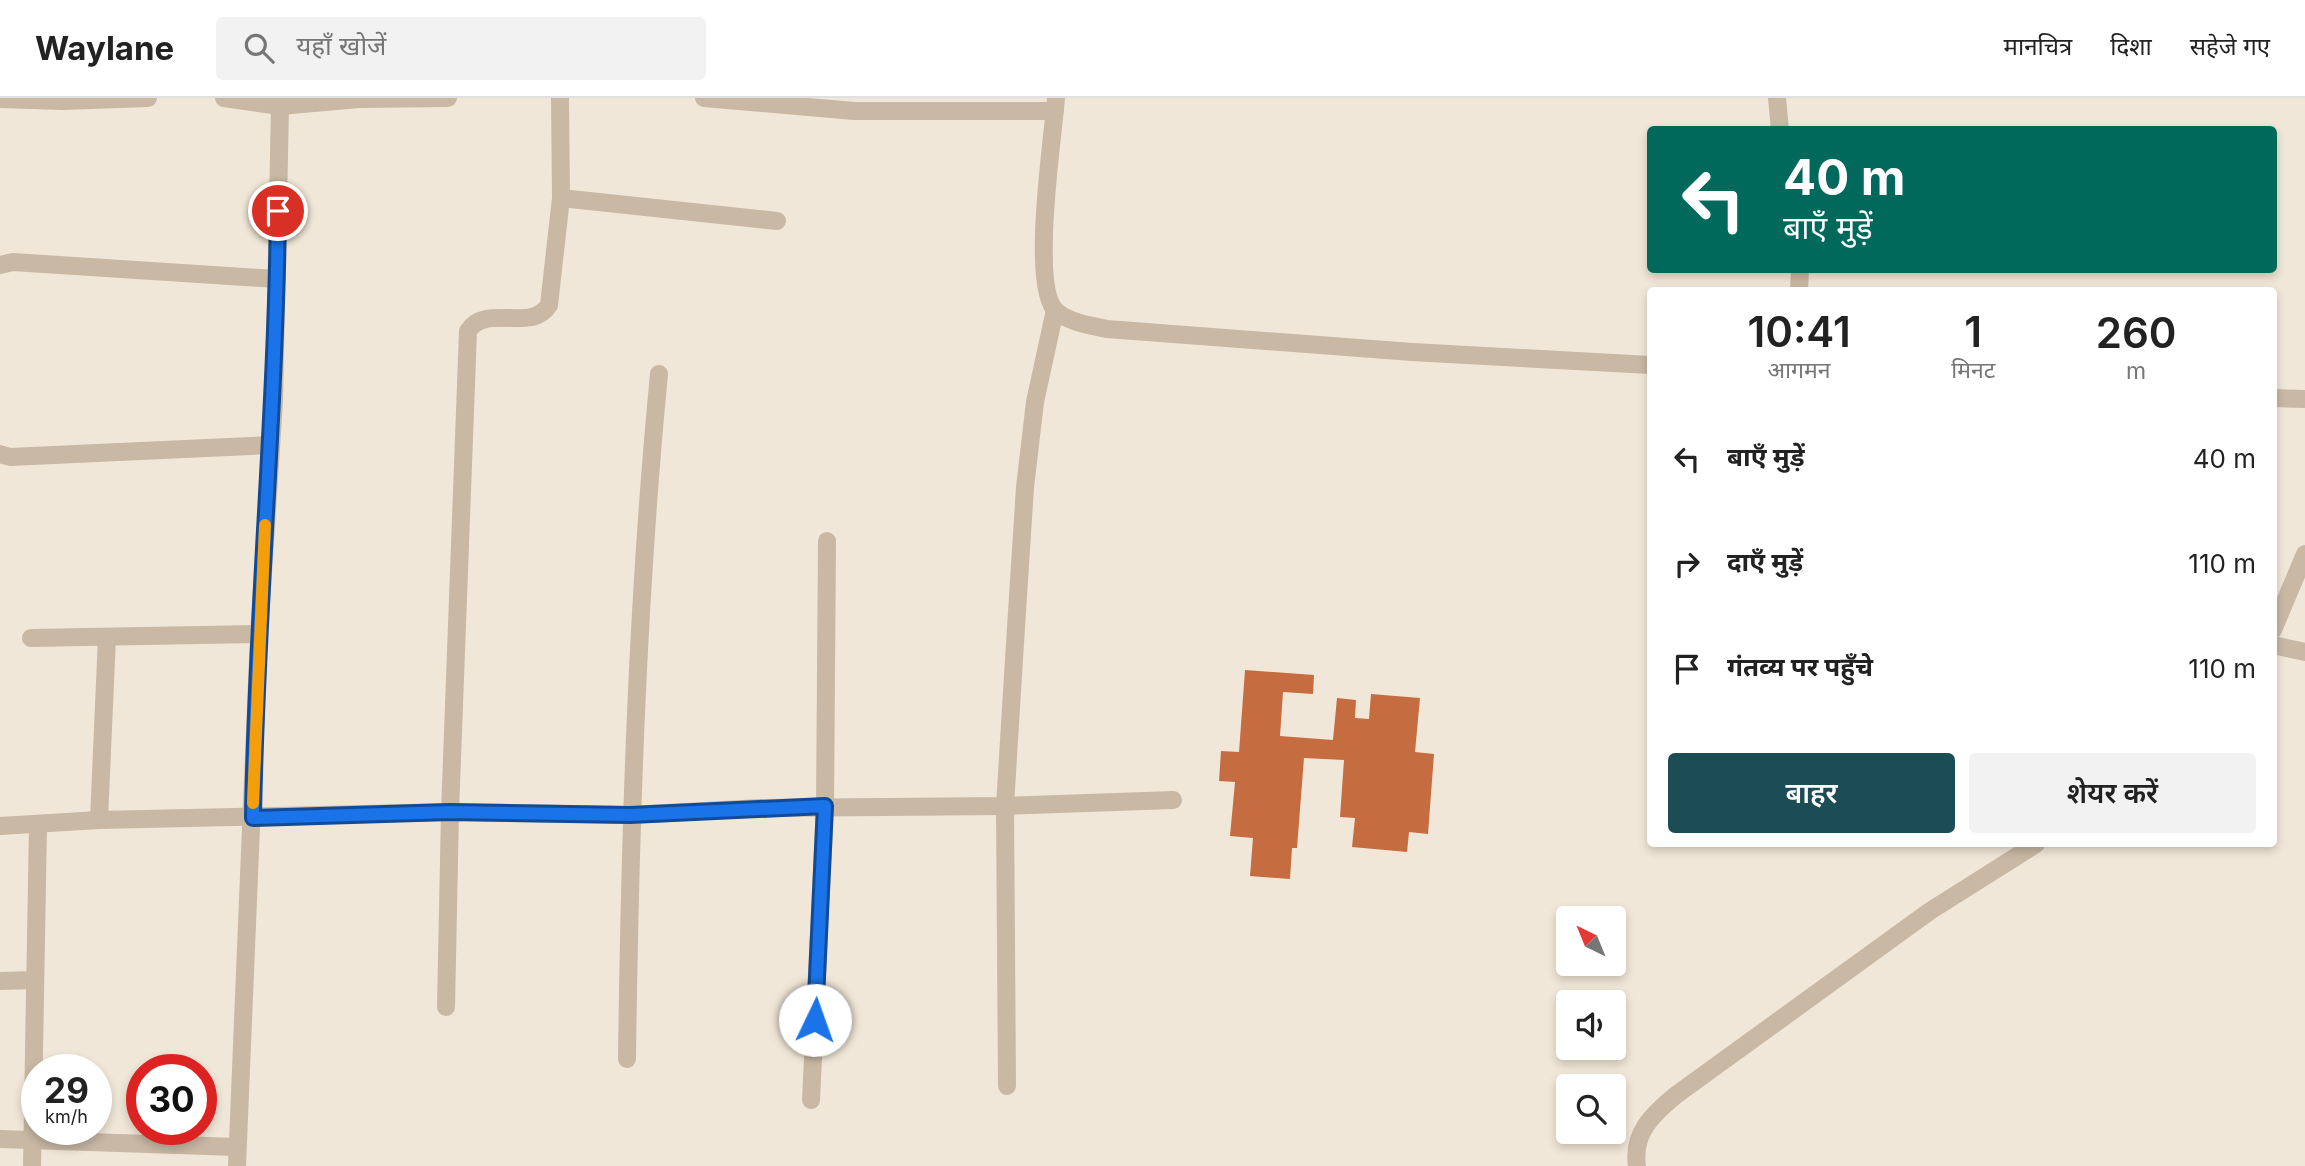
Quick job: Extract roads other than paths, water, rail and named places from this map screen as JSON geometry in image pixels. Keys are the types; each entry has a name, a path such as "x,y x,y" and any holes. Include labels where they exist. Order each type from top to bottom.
{"street":[{"path":"0,99 63,101 148,98"},
{"path":"224,98 280,106 359,98 448,98"},
{"path":"446,1007 450,812 468,331 473,323 484,319 535,317 544,312 553,288 561,198 560,98"},
{"path":"704,98 854,111 1056,104 1043,243 1045,289 1055,310 1073,321 1107,330 1647,365"},
{"path":"1777,98 1780,126"},
{"path":"237,1166 259,634 271,446 280,106"},
{"path":"561,198 777,221"},
{"path":"0,265 13,262 277,279"},
{"path":"1007,1086 1005,806 1025,487 1035,402 1055,310"},
{"path":"626,1059 630,815 646,507 659,374"},
{"path":"2277,398 2305,398"},
{"path":"0,454 10,457 271,446"},
{"path":"811,1100 825,806 827,541"},
{"path":"2277,620 2305,554"},
{"path":"31,638 259,634"},
{"path":"99,820 107,637"},
{"path":"2277,646 2305,652"},
{"path":"0,826 99,820 450,812 630,815 825,806 1005,806 1173,800"},
{"path":"34,1054 38,825"},
{"path":"1637,1166 1635,1151 1641,1132 1654,1113 1676,1094 1930,911 2031,847"},
{"path":"0,981 35,980"},
{"path":"0,1139 21,1138"},
{"path":"112,1142 236,1147"},
{"path":"32,1145 32,1166"}]}
